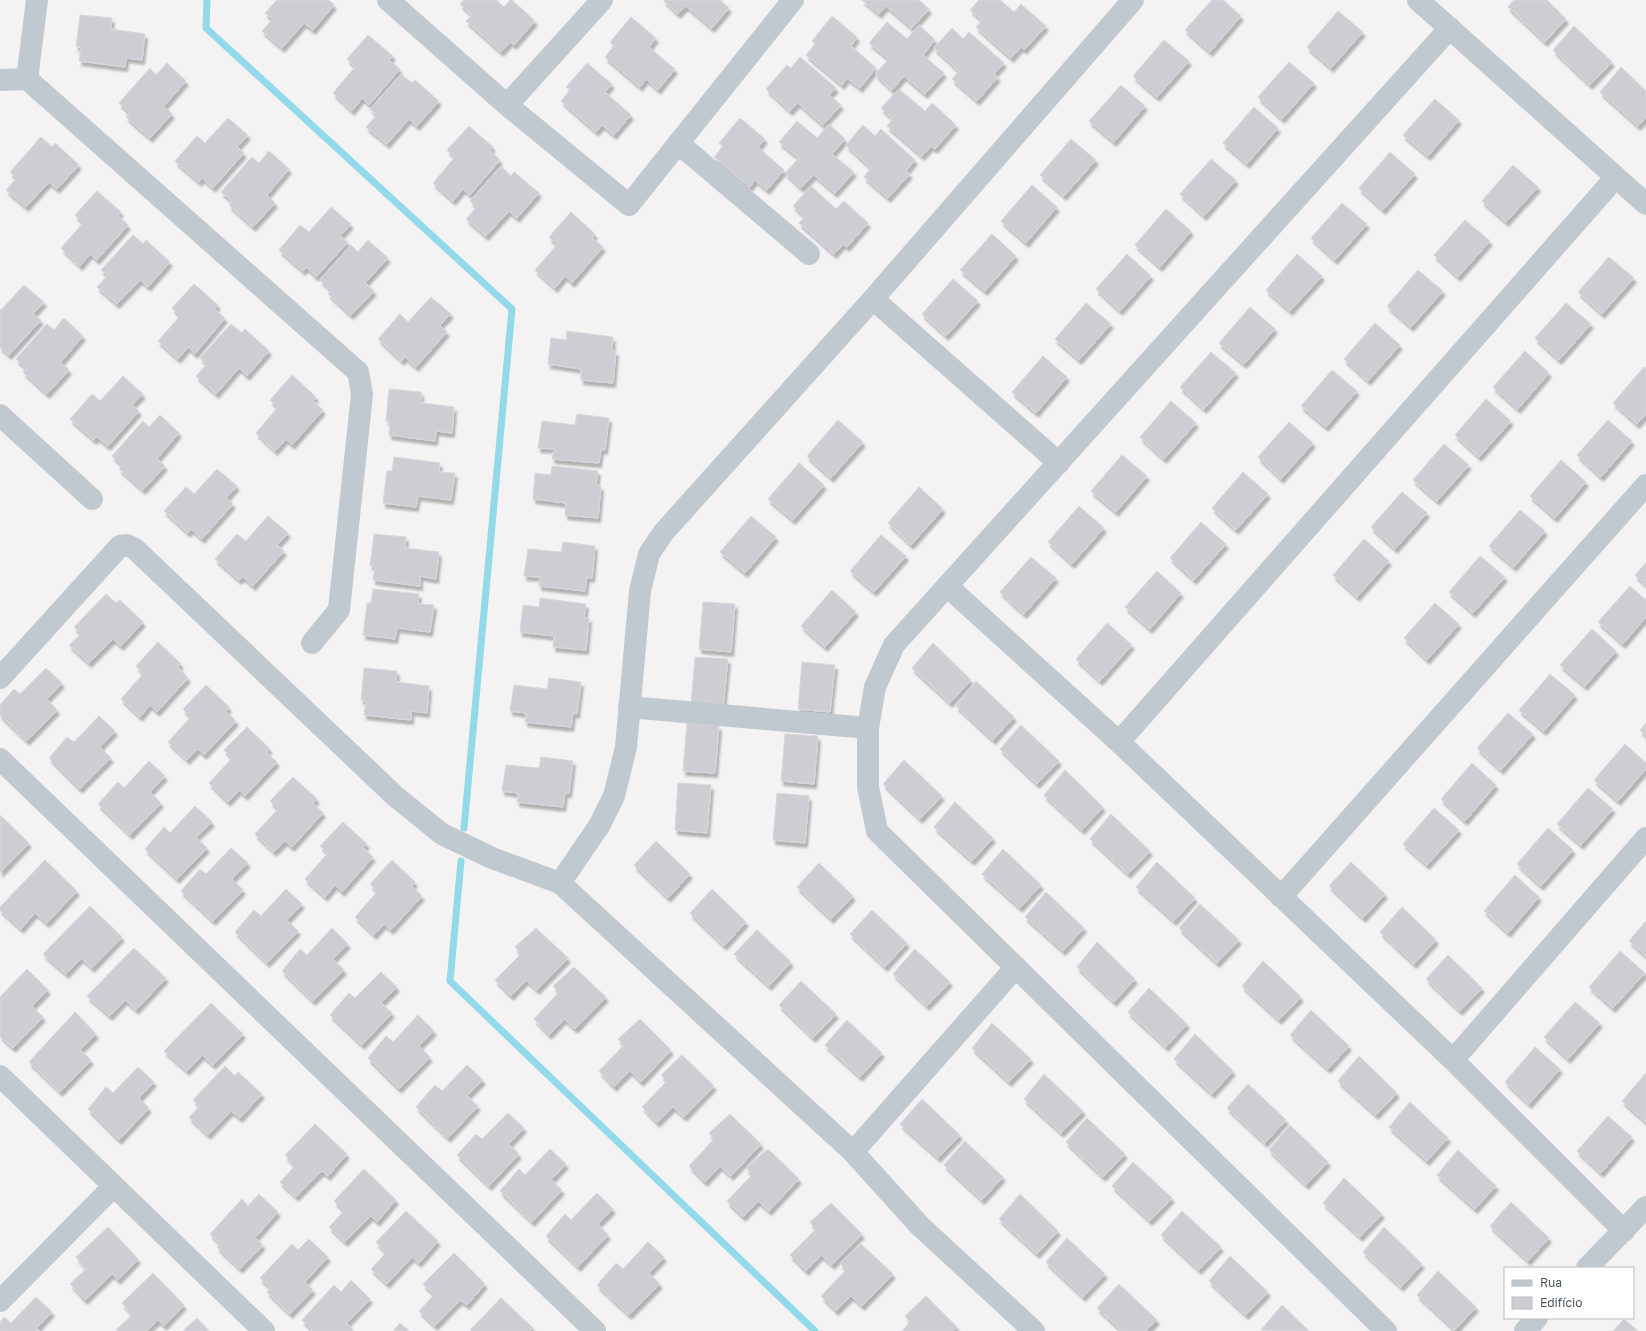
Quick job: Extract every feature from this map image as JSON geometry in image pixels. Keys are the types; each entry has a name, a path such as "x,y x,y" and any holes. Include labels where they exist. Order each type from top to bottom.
{"street":[{"path":"27,79 37,0"},
{"path":"388,0 507,105 629,204 793,0"},
{"path":"507,105 602,0"},
{"path":"560,882 599,826 614,796 626,747 640,591 649,554 662,533 873,299 1133,0"},
{"path":"1418,0 1646,204"},
{"path":"1386,1331 877,831 868,788 868,728 875,687 894,645 1450,28"},
{"path":"0,80 27,79 358,372 362,394 339,610 312,643"},
{"path":"678,143 809,254"},
{"path":"1119,742 1616,177"},
{"path":"873,299 1059,463"},
{"path":"0,415 92,499"},
{"path":"1281,897 1646,485"},
{"path":"0,678 120,546 128,545 135,549 395,796 442,834 492,858 560,882 853,1152 920,1226 1026,1329"},
{"path":"948,586 1119,742 1453,1060 1624,1231"},
{"path":"629,707 868,728"},
{"path":"0,759 595,1331"},
{"path":"1453,1060 1646,838"},
{"path":"853,1152 1016,967"},
{"path":"0,1076 264,1331"},
{"path":"0,1301 114,1186"},
{"path":"1588,1267 1646,1207"},
{"path":"1524,1331 1536,1319"}],"building":[{"path":"277,0 329,0 334,5 313,30 304,23 282,48 262,31 273,19 265,13"},
{"path":"464,0 496,0 504,7 510,0 512,0 535,21 514,45 510,42 501,52 466,21 472,15 460,4"},
{"path":"663,0 720,0 729,8 712,28 686,6 678,14"},
{"path":"862,0 919,0 929,9 912,28 886,6 879,14"},
{"path":"979,0 1000,0 1014,12 1021,4 1046,26 1024,50 1021,47 1011,58 976,27 982,20 970,10"},
{"path":"1212,0 1223,0 1241,16 1210,52 1185,30"},
{"path":"1514,0 1547,0 1566,19 1545,42 1508,7"},
{"path":"1338,11 1363,32 1331,68 1307,47"},
{"path":"80,15 112,18 111,29 145,34 142,60 126,58 125,67 79,61 81,47 76,47"},
{"path":"832,16 857,37 851,46 876,68 860,88 847,78 842,85 806,55 815,44 812,41"},
{"path":"631,17 656,38 649,47 675,69 658,90 646,79 640,87 605,57 614,46 610,42"},
{"path":"887,22 907,39 919,25 935,40 923,55 944,73 925,94 904,76 892,90 875,74 889,59 869,43"},
{"path":"1574,26 1612,62 1590,85 1553,50"},
{"path":"952,28 963,39 969,32 1004,63 994,74 998,77 977,101 952,79 959,71 934,48"},
{"path":"368,35 393,56 389,60 400,69 369,105 362,98 352,111 333,93 355,67 347,59"},
{"path":"1164,40 1189,61 1157,97 1133,76"},
{"path":"800,57 836,88 829,95 841,105 823,125 798,103 790,111 766,89 787,65 791,68"},
{"path":"1289,62 1314,83 1282,119 1258,97"},
{"path":"167,63 186,81 164,106 172,114 150,138 126,117 129,113 119,103 150,68 156,75"},
{"path":"587,63 612,84 605,92 631,115 614,135 602,125 596,132 561,101 570,90 566,87"},
{"path":"1621,67 1646,91 1646,118 1638,126 1600,92"},
{"path":"401,74 412,83 415,80 439,101 417,126 409,119 387,144 366,127 377,115 370,109"},
{"path":"1121,85 1145,106 1114,142 1089,121"},
{"path":"899,89 925,111 932,103 956,125 935,149 931,146 922,156 887,126 893,119 881,108"},
{"path":"1435,99 1459,120 1428,156 1403,135"},
{"path":"1254,107 1278,128 1247,164 1223,143"},
{"path":"228,118 248,135 237,147 244,153 213,188 202,178 199,182 175,161 197,136 205,143"},
{"path":"740,118 765,139 758,147 784,170 767,190 755,180 750,187 714,157 723,146 719,143"},
{"path":"797,121 817,138 829,124 845,139 832,154 854,172 835,193 814,175 801,188 785,173 799,158 779,142"},
{"path":"863,125 875,136 881,129 915,160 906,171 910,174 888,198 864,177 871,168 846,145"},
{"path":"469,126 493,147 490,150 500,160 470,195 463,189 453,201 433,183 455,157 447,150"},
{"path":"41,137 52,147 55,143 79,165 57,189 49,182 26,207 6,190 17,178 10,172"},
{"path":"1071,139 1096,160 1064,196 1040,175"},
{"path":"269,151 289,169 267,195 275,203 253,227 229,205 232,201 221,192 252,157 259,163"},
{"path":"1390,152 1415,174 1383,210 1359,188"},
{"path":"1211,159 1236,180 1204,216 1180,194"},
{"path":"1513,165 1538,187 1506,222 1482,201"},
{"path":"501,166 511,176 514,172 539,193 517,218 509,211 486,236 466,219 477,207 470,201"},
{"path":"1032,185 1057,207 1026,243 1001,221"},
{"path":"811,186 836,209 844,201 868,223 847,247 843,244 834,254 799,223 805,217 793,206"},
{"path":"97,191 121,212 118,215 128,225 97,260 90,254 80,266 61,248 83,223 75,215"},
{"path":"1342,203 1367,224 1335,260 1311,238"},
{"path":"331,207 351,224 340,236 348,242 316,277 306,267 303,271 279,250 300,225 309,232"},
{"path":"1166,209 1191,231 1160,267 1135,245"},
{"path":"571,212 595,234 592,238 603,247 572,283 565,276 555,288 535,270 557,245 549,237"},
{"path":"1465,220 1490,241 1458,277 1434,255"},
{"path":"992,234 1016,256 985,291 960,270"},
{"path":"133,235 143,244 146,240 170,262 148,287 140,280 117,304 97,287 108,275 101,270"},
{"path":"368,240 388,258 365,283 374,291 351,315 328,294 331,290 320,280 351,245 358,252"},
{"path":"1127,254 1151,276 1120,311 1096,289"},
{"path":"1297,254 1322,276 1290,311 1266,290"},
{"path":"1609,257 1634,278 1602,314 1578,292"},
{"path":"1418,270 1443,291 1411,327 1387,306"},
{"path":"953,279 978,301 946,336 922,314"},
{"path":"194,284 218,305 214,309 225,318 195,354 188,347 178,359 158,341 180,316 172,308"},
{"path":"24,285 44,302 33,314 41,320 9,355 0,347 0,309 1,310"},
{"path":"431,297 451,314 440,325 447,332 416,367 405,357 402,361 378,339 400,314 408,322"},
{"path":"1086,303 1111,324 1079,360 1055,339"},
{"path":"1566,303 1591,324 1559,360 1535,338"},
{"path":"1250,307 1275,329 1244,364 1219,343"},
{"path":"64,318 83,336 61,362 69,370 47,394 23,372 27,369 16,359 47,324 54,330"},
{"path":"1375,323 1400,345 1368,381 1344,359"},
{"path":"231,324 242,333 245,329 269,351 247,376 239,368 216,394 196,376 207,364 200,358"},
{"path":"567,331 613,337 612,351 616,351 613,383 581,380 581,369 548,364 551,338 566,340"},
{"path":"1525,351 1549,373 1518,409 1493,387"},
{"path":"1211,352 1236,373 1204,409 1180,387"},
{"path":"1043,356 1067,377 1036,413 1012,392"},
{"path":"1644,367 1646,369 1646,414 1637,424 1613,403"},
{"path":"1332,370 1357,391 1326,427 1301,406"},
{"path":"292,375 316,397 313,401 323,410 292,445 286,439 275,451 256,433 278,407 270,400"},
{"path":"123,376 143,394 132,405 139,411 108,446 97,437 94,440 70,419 92,394 100,401"},
{"path":"389,389 421,392 421,403 454,407 452,433 436,431 435,441 389,435 390,421 386,421"},
{"path":"1486,399 1511,421 1479,457 1455,435"},
{"path":"1171,401 1196,423 1164,459 1140,437"},
{"path":"577,414 609,418 605,450 601,449 599,463 552,459 554,449 538,448 542,421 575,425"},
{"path":"160,415 179,433 157,459 165,466 143,490 119,469 122,465 112,456 143,421 149,427"},
{"path":"838,420 863,442 831,478 807,456"},
{"path":"1608,420 1632,441 1601,477 1577,455"},
{"path":"1289,422 1313,443 1281,479 1258,457"},
{"path":"1444,444 1469,465 1437,501 1413,480"},
{"path":"1122,455 1147,476 1116,512 1091,491"},
{"path":"394,457 440,463 439,472 455,473 451,500 418,496 416,507 383,503 387,471 392,471"},
{"path":"1561,460 1586,482 1555,518 1530,496"},
{"path":"799,463 824,485 793,520 768,499"},
{"path":"552,466 598,471 596,485 601,486 598,518 565,515 566,503 533,499 535,473 551,475"},
{"path":"217,469 237,486 226,498 233,504 202,539 191,529 188,533 164,511 186,487 194,494"},
{"path":"1243,472 1268,494 1236,530 1212,508"},
{"path":"919,487 943,509 911,545 888,523"},
{"path":"1402,492 1427,513 1395,549 1371,527"},
{"path":"1079,506 1104,528 1072,564 1048,542"},
{"path":"1520,510 1545,531 1514,567 1489,546"},
{"path":"268,516 288,533 277,545 284,551 253,586 243,577 239,580 215,559 237,534 246,541"},
{"path":"751,516 776,537 745,573 720,552"},
{"path":"1201,522 1226,544 1194,580 1170,558"},
{"path":"374,534 406,537 405,548 439,552 436,579 420,576 420,586 373,580 375,566 370,566"},
{"path":"881,535 906,556 874,592 850,571"},
{"path":"1364,539 1389,561 1357,597 1333,575"},
{"path":"563,542 595,546 592,578 587,577 585,591 539,586 540,577 524,576 528,549 561,552"},
{"path":"1480,556 1505,577 1473,613 1449,592"},
{"path":"1031,557 1056,578 1024,614 1000,592"},
{"path":"1646,563 1646,585 1635,575"},
{"path":"1157,571 1181,593 1150,629 1125,607"},
{"path":"1630,586 1646,600 1646,617 1623,644 1598,622"},
{"path":"373,589 419,594 418,604 434,605 430,632 397,628 395,639 363,635 367,603 371,603"},
{"path":"832,590 856,612 825,647 801,626"},
{"path":"106,594 116,603 120,600 143,622 121,646 113,639 89,663 69,645 81,634 74,627"},
{"path":"540,598 586,604 584,618 589,618 586,650 553,647 554,636 520,632 523,605 539,607"},
{"path":"703,602 735,604 731,652 699,649"},
{"path":"1435,603 1459,624 1427,660 1404,638"},
{"path":"1107,623 1132,645 1100,681 1076,659"},
{"path":"1592,629 1616,651 1585,686 1560,665"},
{"path":"158,642 181,664 178,667 188,678 157,712 150,705 140,717 121,699 143,674 136,666"},
{"path":"933,643 971,680 950,703 912,668"},
{"path":"695,657 728,659 723,707 691,704"},
{"path":"802,662 835,665 830,712 798,709"},
{"path":"46,668 62,683 47,699 57,710 27,741 0,715 0,705 14,689 20,694"},
{"path":"364,668 397,671 396,682 429,686 427,713 411,711 411,720 364,715 366,700 361,700"},
{"path":"1550,674 1575,695 1544,731 1519,710"},
{"path":"549,678 581,682 577,714 573,713 571,727 525,722 526,713 510,711 514,685 547,689"},
{"path":"976,681 1014,717 993,740 956,706"},
{"path":"206,685 229,707 226,711 236,721 204,755 198,749 187,760 168,742 191,717 183,709"},
{"path":"1508,713 1533,734 1501,770 1477,748"},
{"path":"99,716 115,731 100,747 111,758 80,789 49,758 67,737 74,742"},
{"path":"687,723 719,726 715,773 683,771"},
{"path":"1646,723 1646,736 1640,730"},
{"path":"1021,725 1059,761 1037,784 1000,749"},
{"path":"247,727 270,749 266,752 277,762 245,796 239,790 228,802 209,783 232,758 224,750"},
{"path":"785,734 818,736 814,784 781,781"},
{"path":"1625,744 1646,763 1646,769 1618,801 1594,780"},
{"path":"541,757 573,761 569,793 565,793 563,807 517,802 518,793 502,791 506,765 539,768"},
{"path":"904,760 942,796 920,819 883,784"},
{"path":"149,761 165,776 150,792 161,803 130,835 98,804 118,782 124,788"},
{"path":"1472,763 1496,785 1465,821 1441,799"},
{"path":"1065,770 1103,807 1082,830 1044,795"},
{"path":"293,777 317,799 313,803 323,813 292,847 285,841 274,852 255,834 278,809 270,801"},
{"path":"678,783 711,785 707,833 675,830"},
{"path":"1588,788 1613,809 1581,845 1557,824"},
{"path":"777,793 809,796 805,843 773,840"},
{"path":"955,802 993,838 972,861 934,827"},
{"path":"195,806 212,822 196,837 207,848 177,879 145,849 164,827 170,833"},
{"path":"1434,808 1459,830 1427,865 1403,844"},
{"path":"1111,814 1150,851 1128,874 1090,839"},
{"path":"0,815 29,843 0,873"},
{"path":"343,822 367,844 363,848 373,857 342,892 335,885 325,897 305,879 328,853 320,846"},
{"path":"1548,828 1573,850 1541,886 1517,864"},
{"path":"656,841 690,874 668,898 634,865"},
{"path":"231,848 248,863 232,879 243,890 213,921 181,891 200,869 206,874"},
{"path":"1003,849 1041,885 1020,908 982,874"},
{"path":"45,860 77,891 47,923 35,913 21,929 0,910 0,907"},
{"path":"392,860 415,882 412,886 422,896 391,930 384,924 374,935 355,917 377,892 370,884"},
{"path":"1157,862 1195,898 1174,921 1136,887"},
{"path":"1351,862 1385,894 1363,918 1329,886"},
{"path":"819,863 853,896 831,919 797,887"},
{"path":"1515,875 1539,897 1508,933 1484,911"},
{"path":"286,889 302,904 287,920 298,931 267,963 235,932 254,910 261,916"},
{"path":"712,889 746,922 724,946 690,913"},
{"path":"1046,892 1084,928 1063,951 1025,917"},
{"path":"1200,904 1239,940 1217,963 1179,928"},
{"path":"90,906 122,937 92,968 81,958 66,974 43,954"},
{"path":"1402,907 1436,940 1414,964 1380,932"},
{"path":"872,910 907,943 885,967 850,934"},
{"path":"1646,921 1646,956 1629,941"},
{"path":"332,928 348,944 333,959 344,970 313,1001 282,971 300,949 307,955"},
{"path":"536,928 568,958 537,990 526,980 511,996 495,980 521,954 515,947"},
{"path":"757,930 791,962 769,986 734,954"},
{"path":"1097,942 1135,979 1114,1002 1077,967"},
{"path":"134,948 166,978 136,1010 125,1000 110,1016 87,996"},
{"path":"915,949 950,982 927,1006 893,974"},
{"path":"1620,951 1645,973 1613,1008 1589,987"},
{"path":"1448,955 1482,988 1460,1011 1426,979"},
{"path":"1263,961 1301,997 1279,1020 1242,986"},
{"path":"574,967 606,997 575,1029 564,1019 549,1035 534,1019 559,992 553,986"},
{"path":"27,969 48,990 32,1006 43,1017 13,1048 0,1036 0,997"},
{"path":"381,972 397,987 381,1003 392,1013 362,1045 330,1015 349,993 355,998"},
{"path":"801,981 836,1014 813,1038 779,1005"},
{"path":"1149,988 1187,1024 1166,1047 1128,1012"},
{"path":"1575,1002 1600,1023 1568,1059 1544,1037"},
{"path":"211,1003 243,1034 213,1065 202,1055 187,1071 164,1051"},
{"path":"1311,1010 1349,1046 1328,1069 1290,1035"},
{"path":"75,1012 96,1034 80,1050 91,1060 60,1092 29,1062"},
{"path":"418,1015 434,1031 419,1046 430,1057 399,1089 368,1058 386,1036 393,1042"},
{"path":"640,1019 671,1050 641,1082 630,1071 614,1087 599,1071 624,1045 618,1039"},
{"path":"847,1020 882,1053 860,1077 825,1045"},
{"path":"992,1023 1031,1059 1009,1082 972,1048"},
{"path":"1195,1034 1233,1071 1212,1094 1174,1059"},
{"path":"1535,1047 1560,1069 1529,1104 1505,1082"},
{"path":"682,1055 714,1086 684,1117 673,1107 657,1123 642,1107 667,1081 661,1075"},
{"path":"1359,1056 1397,1093 1376,1115 1338,1081"},
{"path":"467,1065 483,1080 467,1096 478,1106 448,1138 416,1107 435,1085 442,1091"},
{"path":"225,1066 235,1076 238,1072 262,1094 240,1118 231,1111 208,1135 189,1117 200,1106 193,1100"},
{"path":"138,1067 154,1082 139,1098 149,1108 119,1140 88,1109 106,1087 113,1093"},
{"path":"1646,1073 1646,1122 1622,1101"},
{"path":"1044,1074 1083,1111 1061,1133 1024,1099"},
{"path":"1248,1084 1286,1120 1265,1143 1227,1108"},
{"path":"922,1099 960,1135 938,1158 900,1124"},
{"path":"1410,1102 1448,1138 1427,1161 1389,1127"},
{"path":"508,1113 524,1128 509,1144 519,1154 489,1186 457,1155 476,1134 482,1139"},
{"path":"730,1114 761,1144 731,1176 720,1166 705,1182 689,1166 714,1139 709,1133"},
{"path":"1608,1116 1632,1137 1601,1173 1577,1151"},
{"path":"1087,1118 1125,1154 1103,1177 1066,1142"},
{"path":"315,1124 347,1154 328,1176 322,1171 296,1197 280,1182 295,1166 285,1155"},
{"path":"1290,1125 1328,1162 1306,1185 1269,1150"},
{"path":"965,1141 1003,1177 982,1200 944,1165"},
{"path":"550,1149 566,1164 551,1180 562,1190 532,1222 500,1191 519,1169 525,1175"},
{"path":"768,1149 799,1179 769,1211 758,1201 743,1217 727,1201 753,1174 746,1168"},
{"path":"1458,1150 1496,1186 1475,1209 1437,1175"},
{"path":"1133,1162 1172,1198 1150,1221 1112,1186"},
{"path":"364,1169 396,1200 377,1222 371,1216 345,1242 329,1227 344,1211 334,1201"},
{"path":"1344,1178 1382,1214 1360,1237 1323,1203"},
{"path":"597,1193 613,1209 598,1224 608,1235 578,1267 546,1236 565,1214 571,1220"},
{"path":"259,1194 278,1212 255,1238 263,1245 240,1269 217,1247 220,1243 210,1234 242,1199 248,1206"},
{"path":"1020,1194 1058,1231 1037,1254 999,1219"},
{"path":"1511,1202 1549,1238 1528,1261 1490,1226"},
{"path":"831,1203 862,1234 832,1265 821,1255 806,1271 790,1255 816,1229 810,1222"},
{"path":"406,1211 438,1241 419,1263 412,1257 387,1284 371,1269 386,1253 376,1242"},
{"path":"1182,1211 1221,1247 1199,1270 1161,1235"},
{"path":"108,1227 138,1259 118,1280 112,1274 85,1300 70,1284 86,1269 76,1257"},
{"path":"1384,1227 1422,1264 1401,1287 1363,1252"},
{"path":"1067,1238 1105,1274 1083,1297 1046,1262"},
{"path":"309,1239 328,1257 305,1282 313,1290 290,1314 267,1292 271,1288 260,1278 292,1244 298,1250"},
{"path":"648,1242 664,1257 649,1273 660,1284 629,1315 597,1285 616,1263 623,1269"},
{"path":"861,1244 893,1274 862,1306 851,1296 836,1311 821,1296 846,1270 840,1263"},
{"path":"454,1253 485,1284 467,1305 460,1300 435,1326 419,1311 434,1295 423,1284"},
{"path":"1230,1256 1268,1292 1246,1315 1209,1281"},
{"path":"1438,1271 1476,1307 1455,1330 1417,1295"},
{"path":"153,1273 184,1305 164,1326 158,1320 146,1331 117,1331 116,1330 132,1315 122,1303"},
{"path":"351,1280 370,1299 347,1323 354,1331 311,1331 312,1330 302,1320 334,1285 341,1292"},
{"path":"1119,1284 1157,1320 1146,1331 1122,1331 1097,1308"},
{"path":"926,1296 957,1327 953,1331 902,1331 910,1322 905,1316"},
{"path":"36,1297 52,1312 37,1328 40,1331 0,1331 0,1322 4,1317 11,1323"},
{"path":"501,1298 533,1328 530,1331 470,1330"},
{"path":"1282,1305 1309,1331 1261,1330"},
{"path":"197,1318 209,1331 183,1331"},
{"path":"1624,1319 1638,1331 1613,1331"},
{"path":"400,1323 409,1331 393,1331"}],"waterway":[{"path":"207,0 206,28 512,309 464,828"},
{"path":"461,861 450,981 815,1331"}]}
